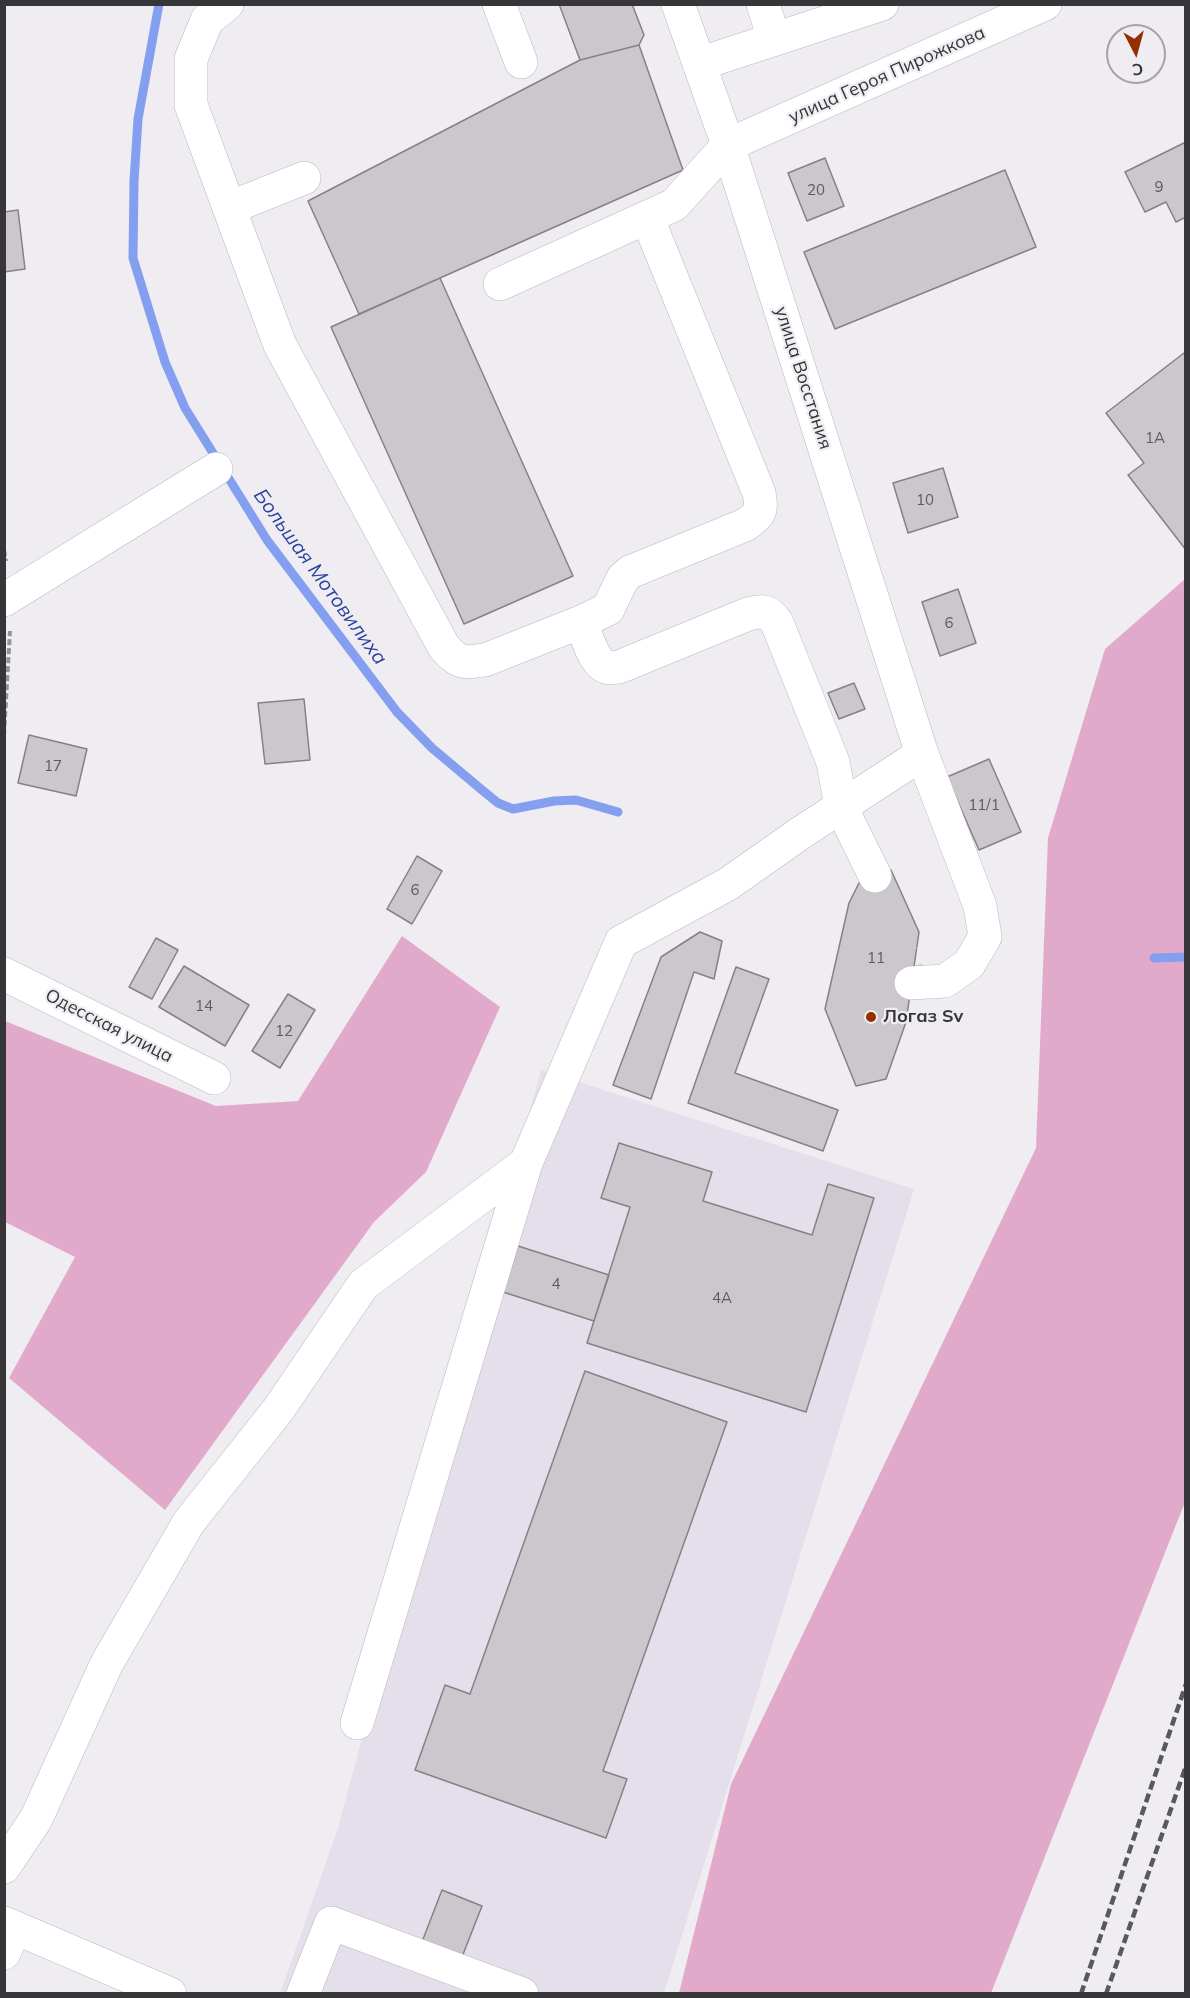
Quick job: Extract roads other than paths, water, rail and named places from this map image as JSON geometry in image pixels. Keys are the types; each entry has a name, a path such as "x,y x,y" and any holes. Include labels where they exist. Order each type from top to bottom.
{"street":[{"path":"227,4 207,20 191,59 191,105 280,345 444,647 455,659 470,663 485,660 609,609 623,578 630,572 745,525 758,516 761,505 759,494 647,217"},
{"path":"499,4 521,62"},
{"name":"улица Восстания","path":"678,4 728,145 922,754 980,906 985,937 969,964 945,981 910,984"},
{"path":"763,4 774,39"},
{"path":"699,64 882,4"},
{"name":"улица Героя Пирожкова","path":"728,145 1046,4"},
{"path":"500,284 674,205 728,145"},
{"path":"229,208 304,178"},
{"path":"8,598 216,469"},
{"path":"581,622 600,664 608,668 619,666 748,614 762,611 771,614 777,623 833,762 841,807 875,876"},
{"path":"357,1723 526,1163 621,942 728,884 922,754"},
{"name":"Одесская улица","path":"4,974 214,1078"},
{"path":"4,1867 36,1819 107,1663 189,1522 278,1410 363,1284 526,1163"},
{"path":"303,1994 330,1923 522,1994"},
{"path":"8,1935 170,1994"}],"waterway":[{"name":"Большая Мотовилиха","path":"159,4 138,119 133,258 165,362 185,408 267,540 397,712 432,748 498,803 513,809 554,801 576,800 618,812"},
{"name":"Большая Мотовилиха","path":"1154,958 1186,957"}],"tunnel":[{"path":"875,876 911,983"}],"railway":[{"path":"1081,1994 1186,1684"},
{"path":"1106,1994 1186,1766"}],"place":[{"name":"Логаз Sv","path":"871,1017"}]}
